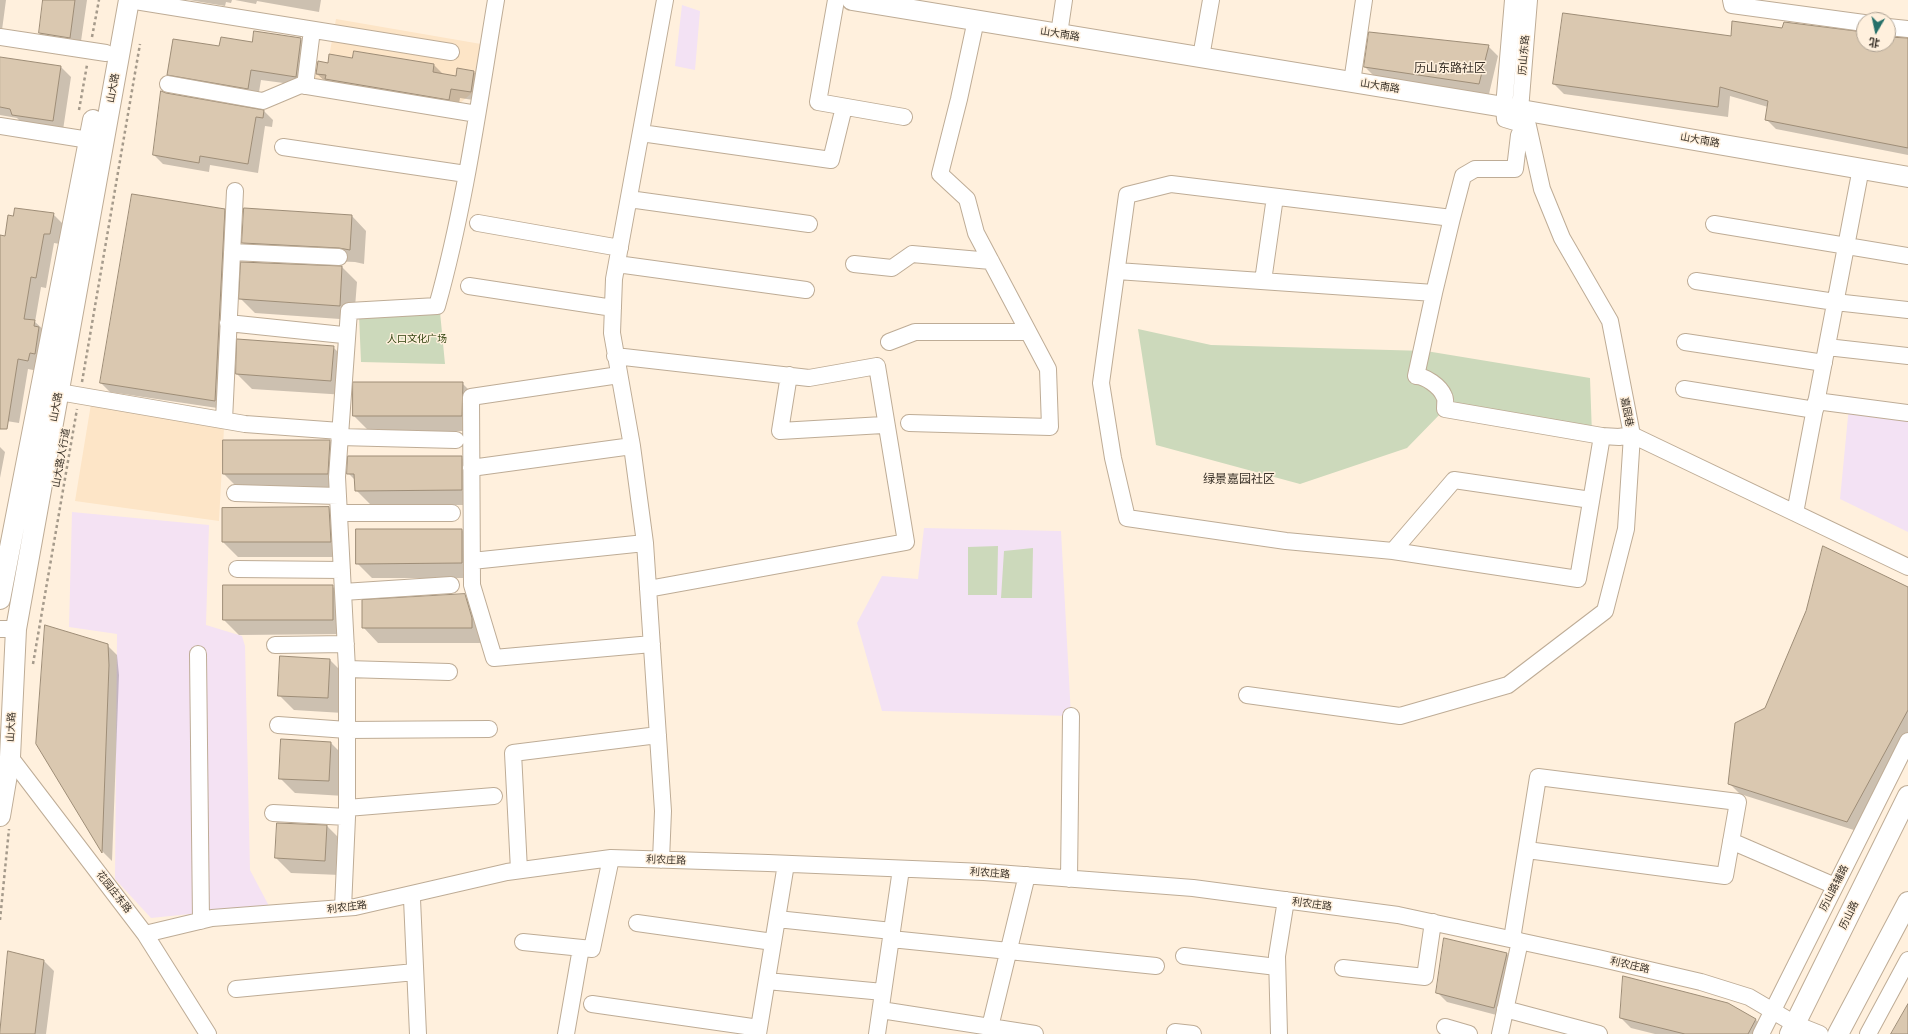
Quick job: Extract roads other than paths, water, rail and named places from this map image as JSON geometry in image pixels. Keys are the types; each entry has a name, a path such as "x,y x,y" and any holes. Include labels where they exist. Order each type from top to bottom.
{"main road":[{"name":"山大路","path":"0,599 116,0"},
{"name":"山大路","path":"5,821 10,757 8,629 58,392 129,0"},
{"name":"山大南路","path":"852,0 909,5 976,20 1352,82 1517,114 1908,174"},
{"name":"历山路","path":"1793,1029 1908,796"},
{"path":"1838,1034 1908,902"}],"street":[{"path":"129,0 451,52"},
{"path":"342,908 347,812 347,669 337,477 349,311 438,306 466,174 496,0"},
{"path":"661,860 663,811 645,543 632,446 612,333 617,264 665,0"},
{"path":"836,0 818,102 904,116"},
{"path":"1059,34 1064,0"},
{"path":"1201,57 1211,0"},
{"path":"1352,82 1364,0"},
{"name":"历山东路","path":"1513,0 1517,114"},
{"name":"历山东路","path":"1517,114 1529,0"},
{"path":"1732,0 1732,5 1856,22"},
{"path":"909,423 1050,427 1048,369 976,233 967,199 940,174 959,99 976,20"},
{"path":"1896,28 1908,30"},
{"path":"305,86 312,30"},
{"path":"0,37 106,53"},
{"path":"168,84 263,101 301,85 477,114"},
{"path":"641,133 831,160 844,106"},
{"path":"1247,695 1400,716 1508,685 1605,612 1626,529 1632,435 1619,438 1602,436 1445,409 1444,396 1436,386 1422,376 1416,376 1434,293 1463,176 1475,169 1515,170 1519,134 1517,114"},
{"name":"嘉园巷","path":"1517,114 1542,189 1562,238 1610,321 1632,435 1908,567"},
{"path":"0,126 89,140"},
{"path":"283,147 466,174"},
{"path":"1795,513 1861,168"},
{"path":"1452,218 1171,184 1127,195 1100,383 1113,458 1128,518 1286,541 1393,551 1578,579 1602,436"},
{"path":"224,420 235,191"},
{"path":"1263,281 1275,197"},
{"path":"629,200 809,224"},
{"path":"478,223 620,248"},
{"path":"1714,224 1908,256"},
{"path":"232,252 339,257"},
{"path":"854,264 892,268 912,254 991,261"},
{"path":"617,264 806,290"},
{"path":"1117,271 1434,293"},
{"path":"1696,281 1835,302 1908,310"},
{"path":"469,286 613,308"},
{"path":"228,323 343,335"},
{"path":"888,342 915,332 1028,332"},
{"path":"1684,342 1824,363"},
{"path":"1827,347 1908,356"},
{"path":"615,356 808,378 877,366 906,542 648,589"},
{"path":"619,375 471,397 472,585 494,658 652,644"},
{"path":"789,375 780,431 883,425"},
{"path":"1684,389 1816,405 1908,413"},
{"path":"58,392 80,394 245,424 340,434 456,440"},
{"path":"471,468 632,446"},
{"path":"1393,551 1454,480 1591,500"},
{"path":"235,492 338,496"},
{"path":"339,513 452,513"},
{"path":"472,560 645,543"},
{"path":"237,569 342,570"},
{"path":"343,592 451,585"},
{"path":"275,645 346,644"},
{"path":"198,654 201,921"},
{"path":"347,669 449,672"},
{"path":"1069,879 1071,716"},
{"path":"278,725 347,730 489,729"},
{"path":"519,870 513,753 658,735"},
{"name":"历山路辅路","path":"1760,1034 1908,741"},
{"name":"花园庄东路","path":"10,757 146,934 208,1034"},
{"path":"1500,1034 1516,940 1526,850 1538,777 1738,802 1725,876 1526,850"},
{"path":"273,813 347,812 494,796"},
{"path":"1731,841 1835,886"},
{"path":"523,942 592,949 612,858"},
{"name":"利农庄路","path":"146,934 212,918 355,907 519,870 612,858 786,864 1027,876 1192,888 1398,915 1701,982 1749,997 1773,1010 1793,1029 1820,1034"},
{"path":"592,1004 758,1031 786,864"},
{"path":"877,1034 900,869"},
{"path":"990,1027 1027,876"},
{"path":"412,899 418,1034"},
{"path":"1279,1034 1277,956 1286,900"},
{"path":"777,919 1008,951 1156,966"},
{"path":"1343,968 1425,977 1433,922"},
{"path":"637,923 773,942"},
{"path":"566,1034 581,948"},
{"path":"1184,956 1277,967"},
{"path":"1868,1034 1908,960"},
{"path":"236,989 415,972"},
{"path":"767,981 883,992"},
{"path":"1505,1009 1599,1034"},
{"path":"880,1010 1035,1034"},
{"path":"1445,1027 1469,1034"},
{"path":"1175,1032 1193,1034"}],"district":[{"name":"历山东路社区","path":"1450,68"},
{"name":"绿景嘉园社区","path":"1239,479"}],"park label":[{"name":"人口文化广场","path":"417,339"}]}
